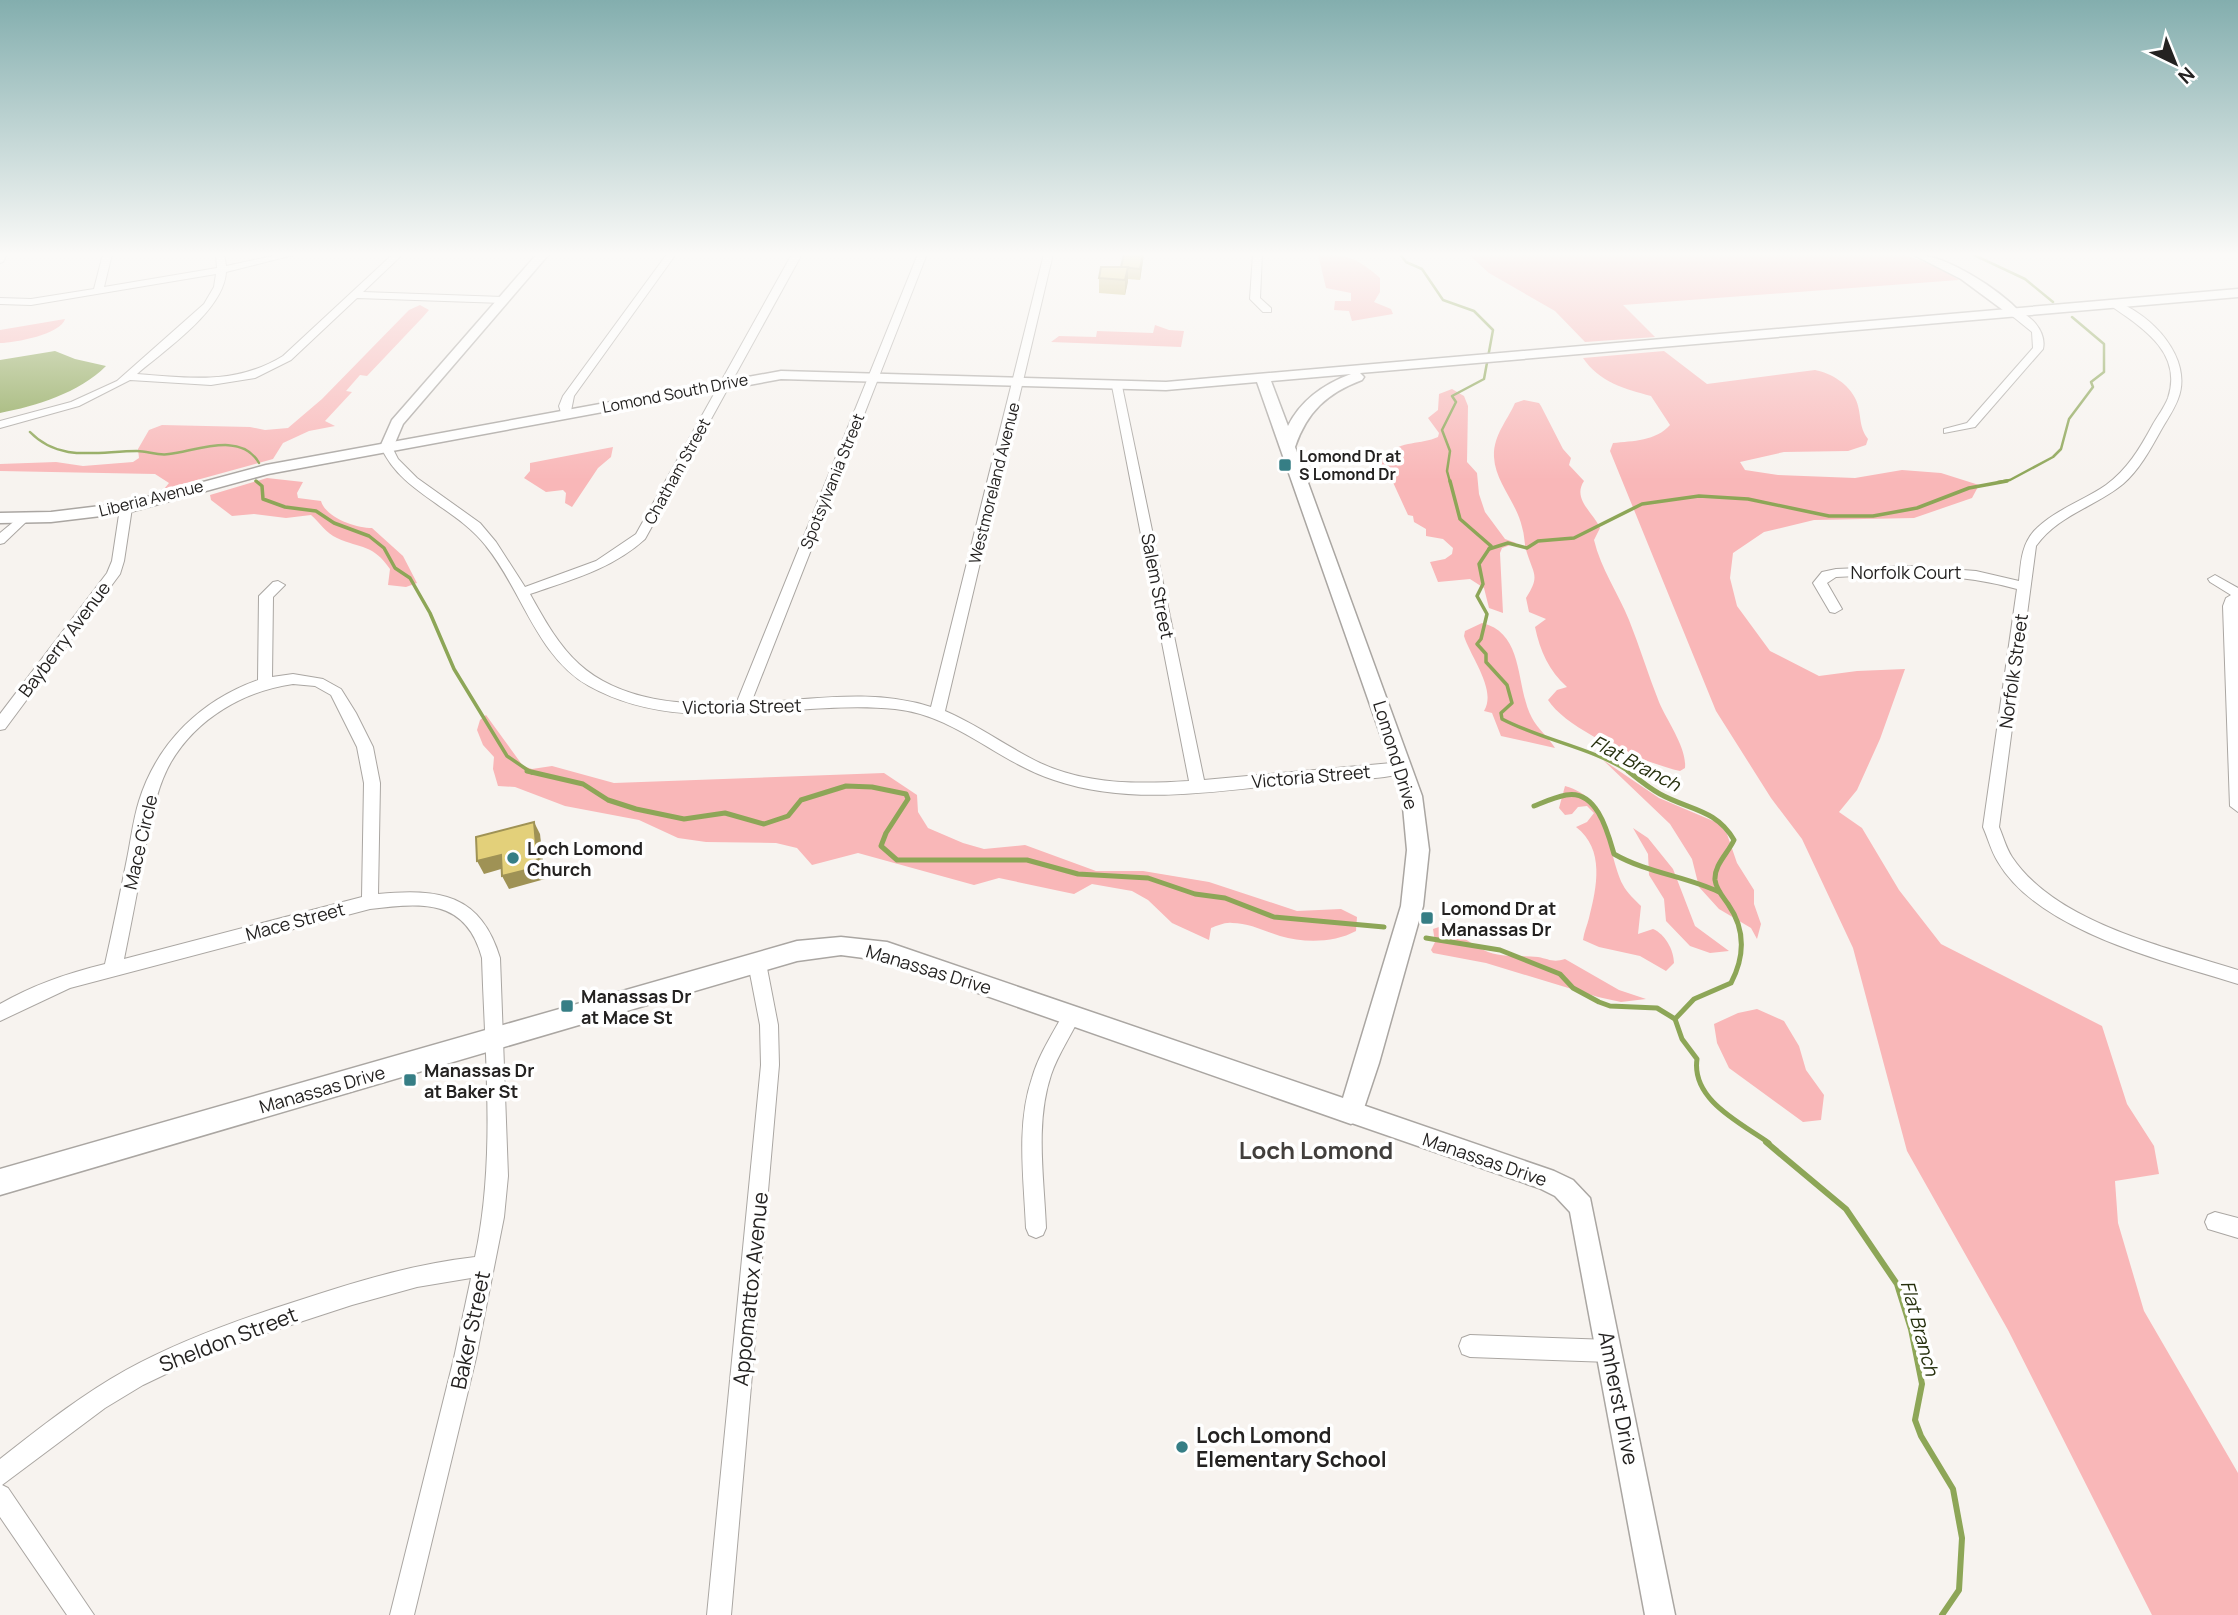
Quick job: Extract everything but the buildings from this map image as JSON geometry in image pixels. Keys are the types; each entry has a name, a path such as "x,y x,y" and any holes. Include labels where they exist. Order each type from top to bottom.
{"main road":[{"path":"1263,378 1827,329"},
{"path":"1288,446 1293,427 1323,393 1351,379 1401,366"},
{"name":"Lomond South Drive","path":"259,471 781,374 1117,386 1166,386 1263,378"},
{"name":"Lomond Drive","path":"1263,378 1403,768 1417,825 1416,881 1400,951 1351,1112"},
{"name":"Liberia Avenue","path":"0,518 81,515 126,508 259,471"},
{"name":"Manassas Drive","path":"0,1182 658,991 822,947 864,947 887,952 1351,1112"}],"street":[{"path":"0,425 75,404 130,377 182,329"},
{"path":"130,377 219,381 263,372 287,358 317,329"},
{"path":"387,447 397,423 478,329"},
{"path":"566,414 565,406 569,396 617,329"},
{"name":"Chatham Street","path":"523,592 596,565 635,542 646,528 755,329"},
{"name":"Spotsylvania Street","path":"742,708 893,329"},
{"name":"Westmoreland Avenue","path":"937,712 1031,329"},
{"path":"1948,432 1971,425 2038,349 2040,337 2035,329"},
{"name":"Norfolk Street","path":"2150,329 2168,347 2175,359 2176,387 2173,398 2131,469 2103,493 2050,523 2035,538 2028,555 1992,827 2001,854 2021,880 2068,914 2137,943 2238,977"},
{"name":"Salem Street","path":"1117,386 1198,786"},
{"name":"Victoria Street","path":"387,447 392,460 404,475 478,527 499,554 559,652 576,670 600,686 650,704 703,709 882,703 937,712 953,718 1009,752 1056,776 1130,788 1198,786 1403,768"},
{"name":"Bayberry Avenue","path":"0,725 113,573 118,561 126,508"},
{"path":"0,540 23,518"},
{"name":"Norfolk Court","path":"1835,610 1820,583 1827,575 1836,573 1956,571 1984,575 2025,587"},
{"path":"2215,579 2238,596 2231,601 2230,606 2238,806"},
{"path":"265,683 267,596 278,585"},
{"name":"Mace Circle","path":"113,969 147,801 164,761 180,739 206,714 240,692 265,683 306,679 328,686 336,692 355,724 365,747 372,783 370,902"},
{"name":"Mace Street","path":"0,1013 40,991 113,969 370,902 403,898 432,900 463,911 478,922 488,941 491,958 494,1039"},
{"name":"Appomattox Avenue","path":"719,1615 770,1065 768,1026 757,963"},
{"path":"1036,1228 1035,1110 1049,1058 1071,1016"},
{"name":"Baker Street","path":"402,1615 462,1372 494,1217 498,1176 494,1039"},
{"name":"Manassas Drive","path":"1351,1112 1537,1176 1564,1188"},
{"name":"Amherst Drive","path":"1564,1188 1577,1200 1584,1212 1660,1615"},
{"path":"2215,1222 2238,1228"},
{"name":"Sheldon Street","path":"0,1474 110,1392 195,1347 394,1280 444,1270 484,1266"},
{"path":"1470,1346 1611,1351"},
{"path":"0,1496 82,1615"}],"shaded area":[{"path":"54,329 26,339 0,343 0,330"},
{"path":"390,329 411,329 367,376 360,375 346,391 352,392 325,421 335,426 309,431 283,443 273,459 164,489 169,483 155,474 0,471 0,464 56,462 83,466 133,462 139,458 138,449 149,430 162,425 250,427 265,430 288,428 322,399"},
{"path":"1154,329 1184,331 1181,347 1051,342 1059,336 1096,337 1097,331 1153,333"},
{"path":"1573,329 1647,329 1655,337 1585,342"},
{"path":"55,351 106,366 70,391 0,413 0,360"},
{"path":"1664,351 1707,384 1815,370 1839,380 1853,394 1868,439 1866,445 1848,451 1784,452 1740,462 1745,470 1778,475 1855,478 1902,470 1941,473 1979,485 1972,498 1914,518 1814,520 1764,532 1733,553 1730,578 1737,606 1770,651 1819,676 1905,669 1880,739 1857,790 1839,812 1862,828 1899,890 1941,944 2102,1026 2127,1104 2154,1146 2159,1174 2115,1181 2118,1223 2144,1311 2238,1473 2238,1615 2152,1615 2008,1330 1907,1151 1853,948 1802,839 1771,798 1716,711 1610,451 1613,443 1651,437 1670,425 1651,396 1605,379 1583,358"},
{"path":"1452,389 1464,396 1468,406 1467,462 1477,473 1479,494 1485,512 1505,539 1516,543 1502,548 1500,553 1503,613 1489,608 1484,588 1470,579 1438,582 1430,562 1445,559 1452,554 1453,548 1443,539 1426,536 1426,529 1414,522 1413,516 1408,515 1391,478 1385,476 1387,470 1372,458 1371,448 1387,455 1398,447 1438,437 1439,433 1428,418 1438,410 1439,394"},
{"path":"1524,400 1539,403 1563,449 1571,458 1569,465 1584,481 1580,494 1582,500 1600,528 1594,540 1597,551 1629,620 1659,702 1680,743 1685,768 1680,771 1627,753 1589,734 1572,723 1548,700 1557,690 1567,687 1550,667 1540,644 1535,627 1546,619 1529,612 1526,598 1533,585 1533,571 1519,518 1498,475 1494,457 1501,429 1515,403"},
{"path":"613,447 611,457 598,468 572,507 565,503 566,493 563,490 546,492 524,478 530,471 530,463"},
{"path":"267,478 303,482 297,493 298,498 321,501 329,512 342,521 372,528 403,556 417,583 406,587 388,585 390,569 378,555 333,536 311,515 286,518 254,514 232,516 211,500 210,495"},
{"path":"1482,623 1496,629 1506,638 1517,662 1532,718 1555,748 1501,736 1492,713 1484,711 1487,703 1485,684 1464,636 1465,631"},
{"path":"486,715 523,766 532,769 552,766 614,783 884,773 917,795 918,812 928,828 963,843 984,849 1025,845 1096,871 1143,871 1209,882 1297,911 1341,909 1357,917 1356,931 1329,940 1309,941 1229,923 1211,928 1209,940 1172,923 1148,900 1132,891 1092,884 1074,894 999,878 974,885 858,853 812,865 797,848 776,843 706,842 678,838 639,820 565,806 515,787 498,786 493,769 494,757 483,745 477,730 480,720"},
{"path":"1603,760 1659,798 1718,823 1727,834 1737,863 1754,890 1754,904 1761,924 1757,939 1751,928 1719,909 1699,887 1692,859 1670,824"},
{"path":"1565,786 1580,792 1599,813 1623,885 1641,906 1638,934 1653,929 1671,948 1674,963 1666,971 1640,956 1599,947 1583,940 1594,894 1596,869 1591,846 1576,827 1587,822 1594,813 1587,806 1578,807 1572,814 1565,815 1559,808"},
{"path":"1633,828 1648,838 1673,869 1695,926 1729,951 1710,953 1690,946 1666,921 1664,899 1649,875 1648,854"},
{"path":"1439,927 1494,954 1538,957 1554,961 1565,959 1619,990 1646,999 1621,1002 1486,963 1433,953 1433,929"},
{"path":"1757,1009 1784,1021 1799,1046 1806,1070 1824,1095 1821,1120 1803,1122 1729,1068 1717,1043 1714,1024 1738,1013"}],"waterway":[{"name":"Flat Branch","path":"1450,482 1447,471 1450,451 1442,430 1456,402 1452,396 1484,379 1492,329"},
{"path":"1998,482 2010,480 2053,457 2061,449 2069,419 2093,387 2091,382 2104,372 2104,344 2087,329"},
{"path":"30,432 42,442 67,452 137,451 165,454 230,445 251,453 259,463"},
{"path":"256,481 262,486 263,499 285,507 316,511 334,523 369,536 384,548 395,568 410,578 430,613 454,669 507,756 530,772"},
{"name":"Flat Branch","path":"1450,481 1460,519 1491,546 1489,549"},
{"path":"1489,549 1508,543 1527,548 1538,541 1574,538 1642,504 1699,496 1748,499 1829,516 1873,516 1917,508 1969,488 2007,481"},
{"name":"Flat Branch","path":"1489,549 1479,564 1483,584 1477,596 1487,614 1481,639 1477,644 1486,654 1486,662 1507,685 1512,703 1501,713 1502,719 1584,750 1629,772"},
{"path":"530,772 583,784 608,800 636,809 684,819 725,813 764,824 788,816 801,800 846,786 872,787 906,794 908,799 886,833 881,846 897,860 1027,860 1078,874 1148,878 1195,894 1225,898 1274,917 1384,927"},
{"name":"Flat Branch","path":"1629,772 1660,794 1710,816 1719,822 1734,840 1719,864 1715,880 1741,933 1741,953 1736,973 1731,983 1694,999 1675,1019"},
{"path":"1534,806 1566,795 1577,795 1586,799 1599,814 1614,854 1640,866 1719,892"},
{"path":"1426,938 1500,950 1560,974 1573,988 1599,1002 1610,1006 1657,1008 1675,1019"},
{"name":"Flat Branch","path":"1675,1019 1682,1039 1697,1059 1697,1074 1710,1098 1720,1109 1769,1143"},
{"name":"Flat Branch","path":"1766,1142 1846,1209 1897,1284 1911,1329 1922,1384 1915,1420 1921,1436 1953,1489 1962,1538 1959,1590 1942,1615"}],"place":[{"name":"Lomond Dr at S Lomond Dr","path":"1285,465"},
{"name":"Loch Lomond Church","path":"513,858"},
{"name":"Lomond Dr at Manassas Dr","path":"1427,918"},
{"name":"Manassas Dr at Mace St","path":"567,1006"},
{"name":"Manassas Dr at Baker St","path":"410,1080"},
{"name":"Loch Lomond Elementary School","path":"1182,1447"}],"district":[{"name":"Loch Lomond","path":"1316,1149"}]}
